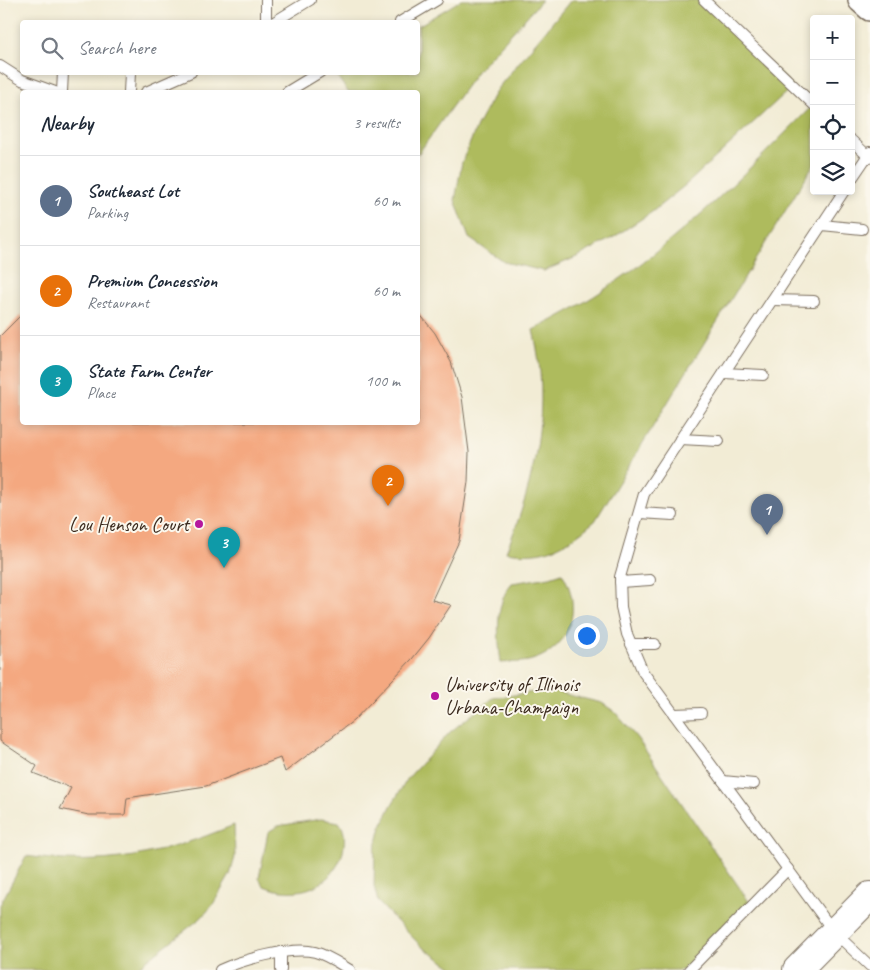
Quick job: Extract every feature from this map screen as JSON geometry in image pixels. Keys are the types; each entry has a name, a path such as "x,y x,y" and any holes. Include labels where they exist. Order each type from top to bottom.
{"main road":[{"path":"797,970 870,896"}],"street":[{"path":"861,0 870,8"}],"lane":[{"path":"266,0 266,20"},
{"path":"277,20 310,0"},
{"path":"403,20 437,0"},
{"path":"704,0 810,101"},
{"path":"0,66 22,80 50,90"},
{"path":"62,90 64,75"},
{"path":"129,90 130,75"},
{"path":"150,90 183,75"},
{"path":"290,90 315,75"},
{"path":"855,143 869,155 855,174"},
{"path":"841,195 644,494 620,582 621,607 631,644 643,672 834,932 870,966"},
{"path":"822,225 862,229"},
{"path":"772,300 814,300"},
{"path":"724,373 763,376"},
{"path":"680,439 719,441"},
{"path":"639,513 673,515"},
{"path":"620,582 650,580"},
{"path":"631,644 655,644"},
{"path":"674,714 701,713"},
{"path":"723,781 754,784"},
{"path":"689,970 788,869"},
{"path":"281,952 281,970"},
{"path":"220,970 233,964 281,952 315,952 348,969"}],"green space":[{"path":"461,0 542,0 478,70 420,151 420,90 347,90 337,76 420,75 420,25"},
{"path":"571,0 704,0 793,86 688,183 652,212 614,237 579,256 544,271 504,262 469,238 455,200 462,162 477,126 497,89"},
{"path":"810,108 810,171 595,521 574,537 555,548 533,553 506,552 525,498 538,443 541,386 533,330 574,308 648,258 683,230"},
{"path":"562,573 572,599 570,624 565,636 557,646 546,654 532,660 501,663 499,621 502,601 506,591 512,583 550,577"},
{"path":"548,690 602,703 615,712 637,738 752,906 689,970 456,970 421,946 378,902 374,886 375,850 381,827 408,778 450,732 493,698"},
{"path":"321,819 339,822 344,833 343,852 331,874 322,882 301,891 289,892 264,886 259,878 268,832 278,826"},
{"path":"234,825 235,857 230,875 212,906 201,918 134,970 0,970 0,905 26,856 82,860 132,856 182,844"}],"building":[{"path":"420,314 435,333 451,362 462,397 469,452 468,482 459,541 432,600 451,605 412,659 353,721 285,772 280,758 206,786 127,798 125,815 89,815 60,809 71,788 33,773 37,766 0,741 0,336 20,316 20,425 420,425"}],"place":[{"name":"Premium Concession","path":"388,506"},
{"name":"Lou Henson Court","path":"199,524"},
{"name":"Southeast Lot","path":"767,535"},
{"name":"State Farm Center","path":"224,568"},
{"name":"University of Illinois Urbana-Champaign","path":"435,696"}]}
